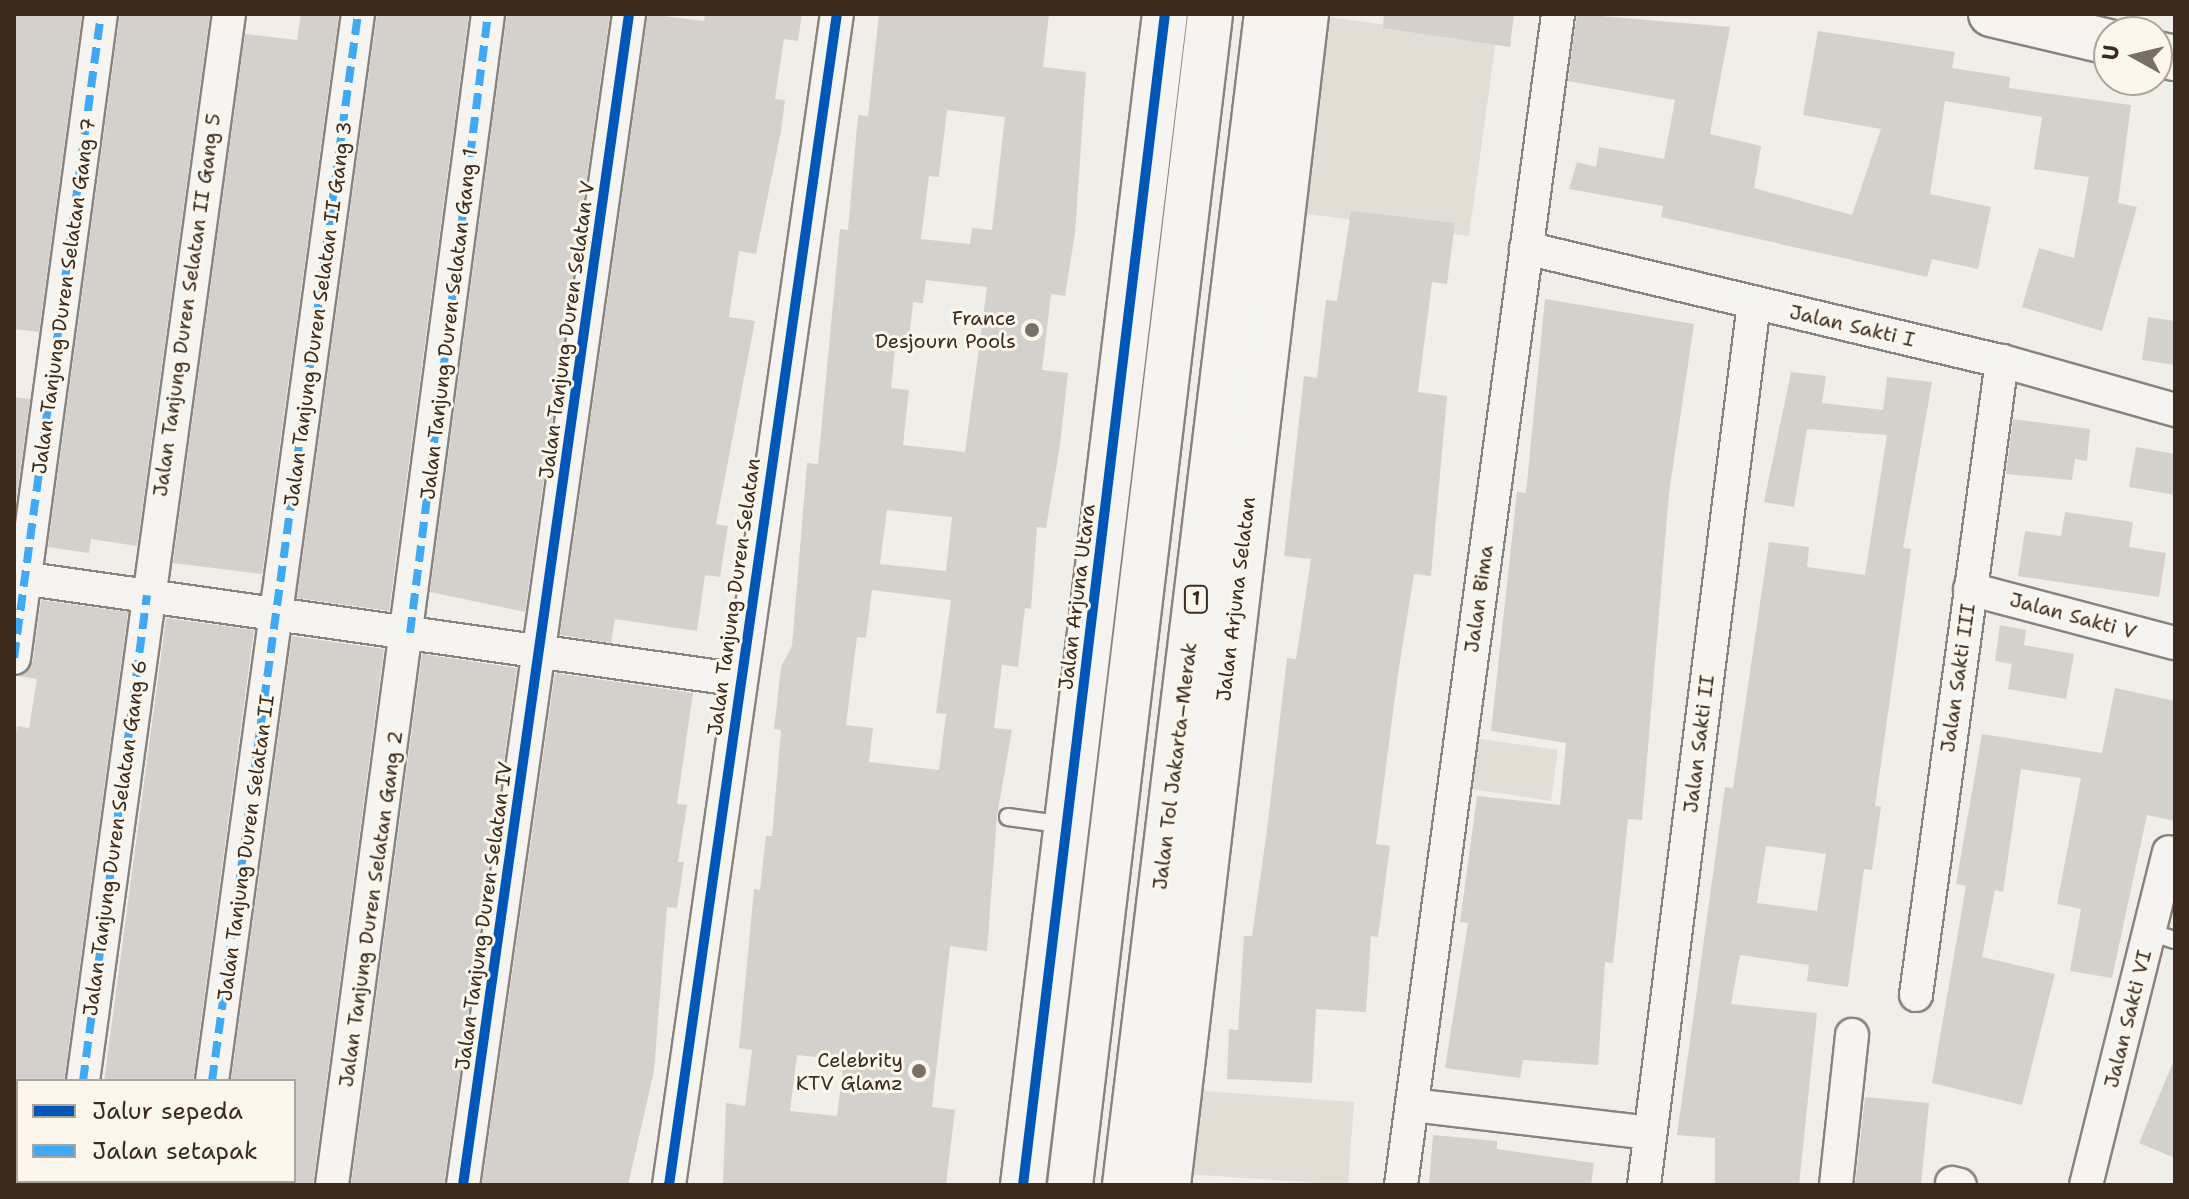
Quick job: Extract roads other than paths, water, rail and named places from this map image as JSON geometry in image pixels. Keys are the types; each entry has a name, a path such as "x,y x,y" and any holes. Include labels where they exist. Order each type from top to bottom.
{"main road":[{"name":"Jalan Arjuna Utara","path":"1023,1185 1165,14"},
{"path":"1070,1185 1210,14"},
{"name":"Jalan Tol Jakarta–Merak","path":"1125,1185 1267,14"},
{"name":"Jalan Arjuna Selatan","path":"1168,1185 1306,14"},
{"path":"1991,14 2046,20 2093,36"}],"street":[{"name":"Jalan Tanjung Duren Selatan Gang 7","path":"14,658 20,578 101,14"},
{"name":"Jalan Tanjung Duren Selatan II Gang 5","path":"147,595 229,14"},
{"name":"Jalan Tanjung Duren Selatan II Gang 3","path":"279,614 358,14"},
{"name":"Jalan Tanjung Duren Selatan Gang 1","path":"410,633 488,14"},
{"name":"Jalan Tanjung Duren Selatan V","path":"540,652 629,14"},
{"name":"Jalan Tanjung Duren Selatan","path":"669,1185 837,14"},
{"name":"Jalan Bima","path":"1401,1185 1558,14"},
{"name":"Jalan Sakti I","path":"1526,248 2002,361 2175,410"},
{"name":"Jalan Sakti II","path":"1644,1185 1754,303"},
{"name":"Jalan Sakti III","path":"1916,995 2002,361"},
{"path":"20,578 740,680"},
{"name":"Jalan Sakti V","path":"1970,589 2175,643"},
{"name":"Jalan Tanjung Duren Selatan Gang 6","path":"83,1079 147,595"},
{"name":"Jalan Tanjung Duren Selatan II","path":"212,1079 279,614"},
{"name":"Jalan Tanjung Duren Selatan Gang 2","path":"332,1185 410,633"},
{"name":"Jalan Tanjung Duren Selatan IV","path":"463,1185 540,652"},
{"name":"Jalan Sakti VI","path":"2086,1185 2163,936 2169,852"},
{"path":"1836,1185 1852,1035"},
{"path":"1412,1105 1649,1133"}],"lane":[{"path":"1008,817 1068,825"}],"place":[{"name":"France Desjourn Pools","path":"1032,330"},
{"name":"Celebrity KTV Glamz","path":"919,1071"}]}
